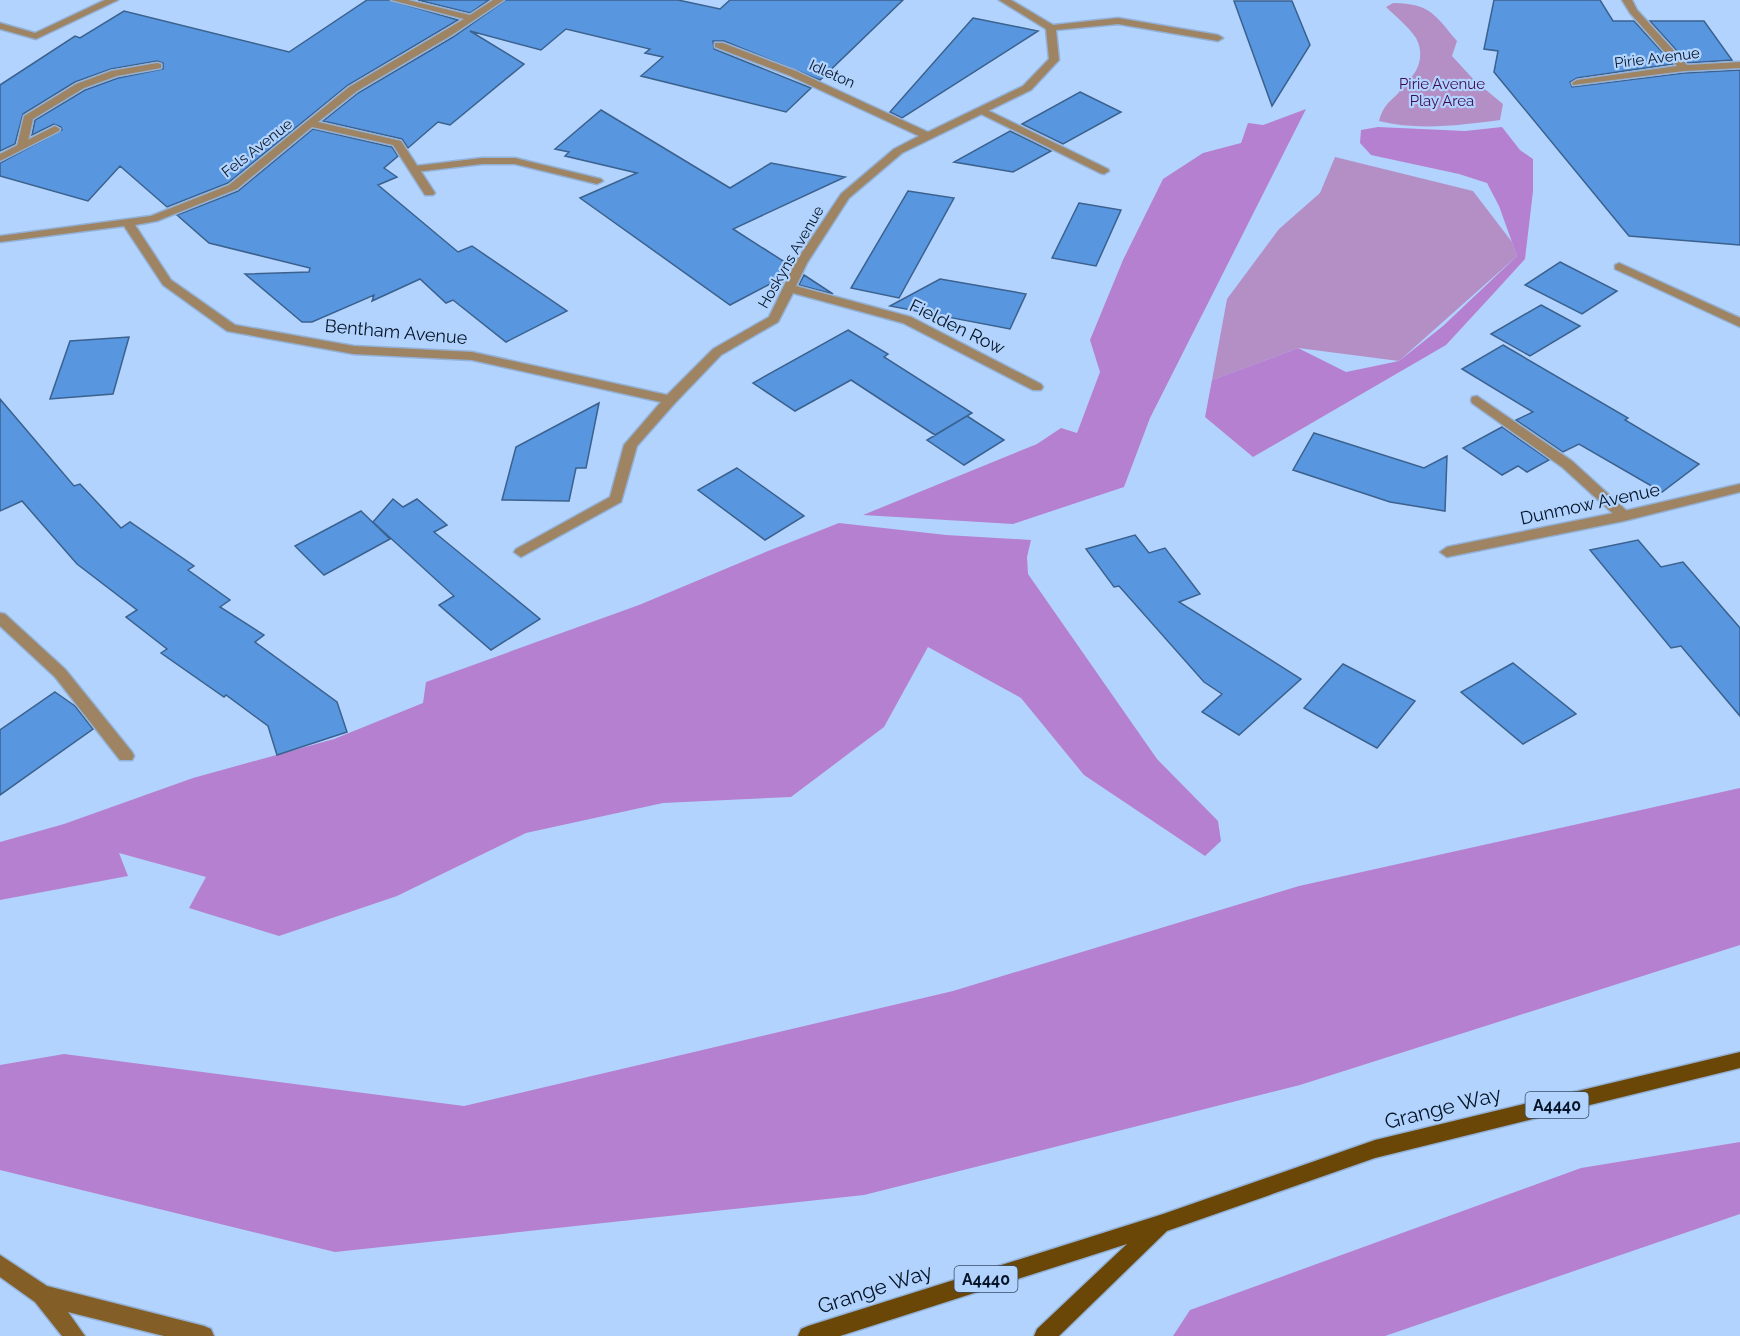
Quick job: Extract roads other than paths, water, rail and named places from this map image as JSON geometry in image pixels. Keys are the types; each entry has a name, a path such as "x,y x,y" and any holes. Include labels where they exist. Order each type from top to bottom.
{"main road":[{"name":"Grange Way","path":"808,1336 1163,1223 1374,1149 1740,1060"},
{"name":"Grange Way","path":"1044,1336 1163,1223"},
{"path":"0,1265 42,1295 75,1336"},
{"path":"42,1295 204,1336"}],"street":[{"path":"0,26 36,36 113,0"},
{"path":"396,0 471,18"},
{"name":"Fels Avenue","path":"0,239 153,219 233,187 353,89 499,0"},
{"path":"1004,0 1051,28 1118,21 1218,38"},
{"path":"1627,0 1633,11 1684,68"},
{"name":"Hoskyns Avenue","path":"521,552 616,499 631,445 670,400 717,352 774,319 801,263 845,196 898,151 1027,88 1054,60 1051,28"},
{"name":"Idleton","path":"719,45 792,73 929,136"},
{"name":"Pirie Avenue","path":"1577,83 1684,68 1740,65"},
{"path":"18,148 28,118 80,86 115,73 157,66"},
{"path":"983,111 1104,171"},
{"path":"311,124 397,143 429,193"},
{"path":"0,158 55,129"},
{"path":"0,147 18,148"},
{"path":"415,169 482,161 515,161 597,181"},
{"name":"Bentham Avenue","path":"127,222 167,282 231,328 354,350 472,356 670,400"},
{"path":"1618,267 1740,323"},
{"name":"Fielden Row","path":"789,288 907,320 1036,387"},
{"path":"1477,400 1566,464 1624,516"},
{"name":"Dunmow Avenue","path":"1447,552 1624,516 1740,488"},
{"path":"0,618 60,673 126,756"}],"park label":[{"name":"Pirie Avenue Play Area","path":"1442,92"}]}
